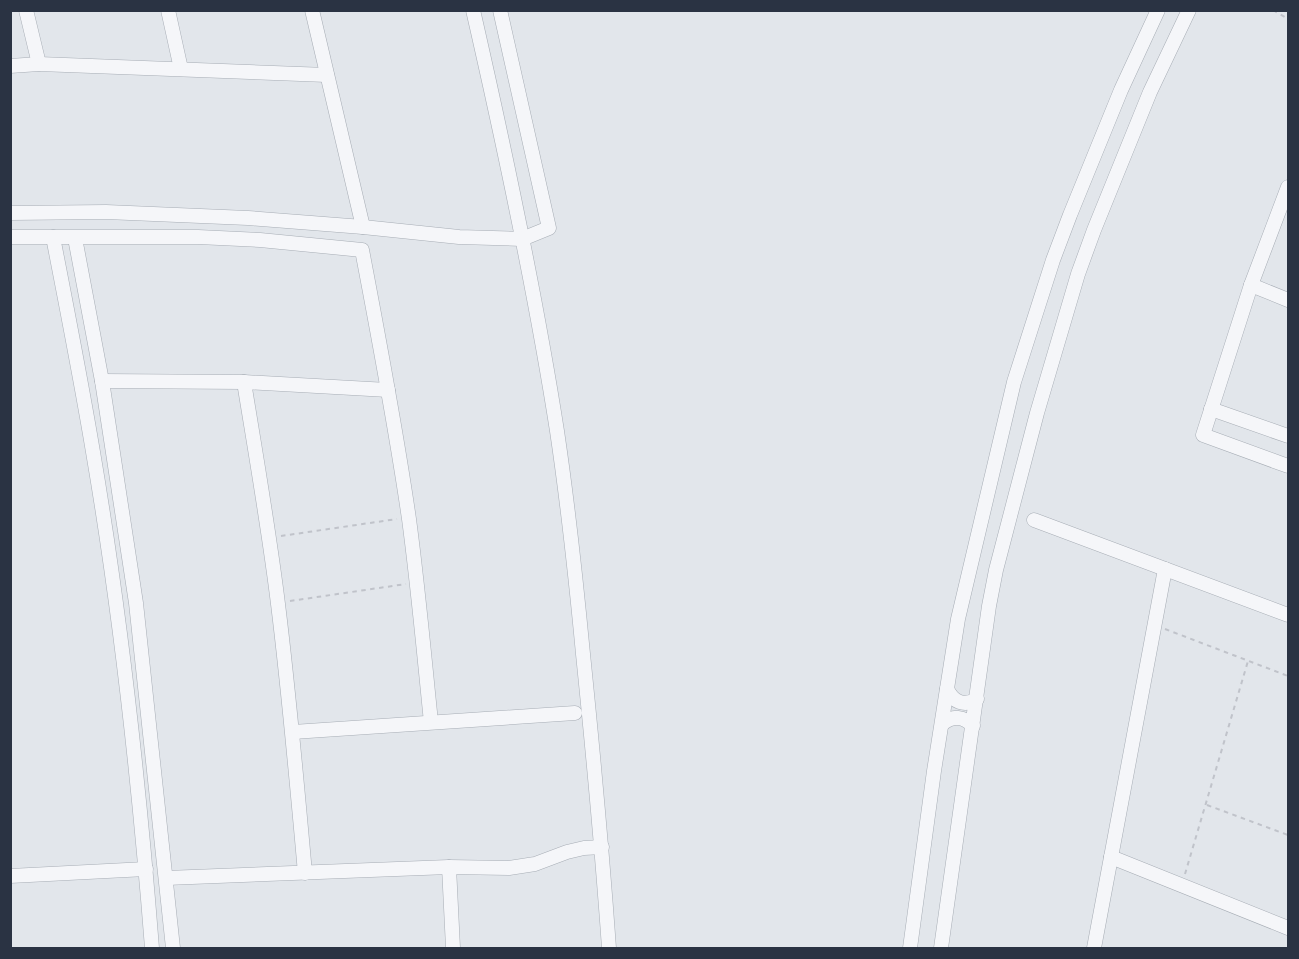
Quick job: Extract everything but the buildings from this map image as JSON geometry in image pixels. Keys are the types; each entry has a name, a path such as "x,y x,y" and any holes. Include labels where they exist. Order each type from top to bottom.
{"street":[{"path":"26,10 39,64"},
{"path":"168,10 181,69"},
{"path":"312,10 363,227"},
{"path":"472,10 522,239 548,377 571,537 602,847 609,948"},
{"path":"10,213 177,214 363,227 459,237 522,239 549,228 500,10"},
{"path":"910,948 934,771 958,619 1022,353 1070,215 1121,90 1158,10"},
{"path":"941,948 989,606 1036,413 1078,274 1094,230 1150,92 1189,10"},
{"path":"10,66 39,64 327,75"},
{"path":"1288,187 1251,285 1203,435 1288,466"},
{"path":"10,237 198,237 260,240 362,250 388,390 408,517 431,722"},
{"path":"53,237 93,451 106,538 130,711 152,948"},
{"path":"75,238 102,381 136,603 173,948"},
{"path":"1251,285 1288,300"},
{"path":"68,314 89,312"},
{"path":"102,381 244,382 388,390"},
{"path":"244,382 278,603 293,732 305,873"},
{"path":"1211,409 1288,436"},
{"path":"1034,520 1288,615"},
{"path":"1094,948 1165,569"},
{"path":"947,689 957,701 967,703 976,699"},
{"path":"293,732 575,713"},
{"path":"942,724 958,717 964,718 973,726"},
{"path":"166,878 449,867 509,868 547,861 567,852 584,848 602,847"},
{"path":"1111,858 1288,928"},
{"path":"449,867 453,948"},
{"path":"10,876 146,869"}],"path":[{"path":"1273,10 1288,19"},
{"path":"269,538 408,517"},
{"path":"278,603 417,582"},
{"path":"1155,625 1288,676"},
{"path":"1181,885 1248,661"},
{"path":"1206,804 1288,835"}]}
